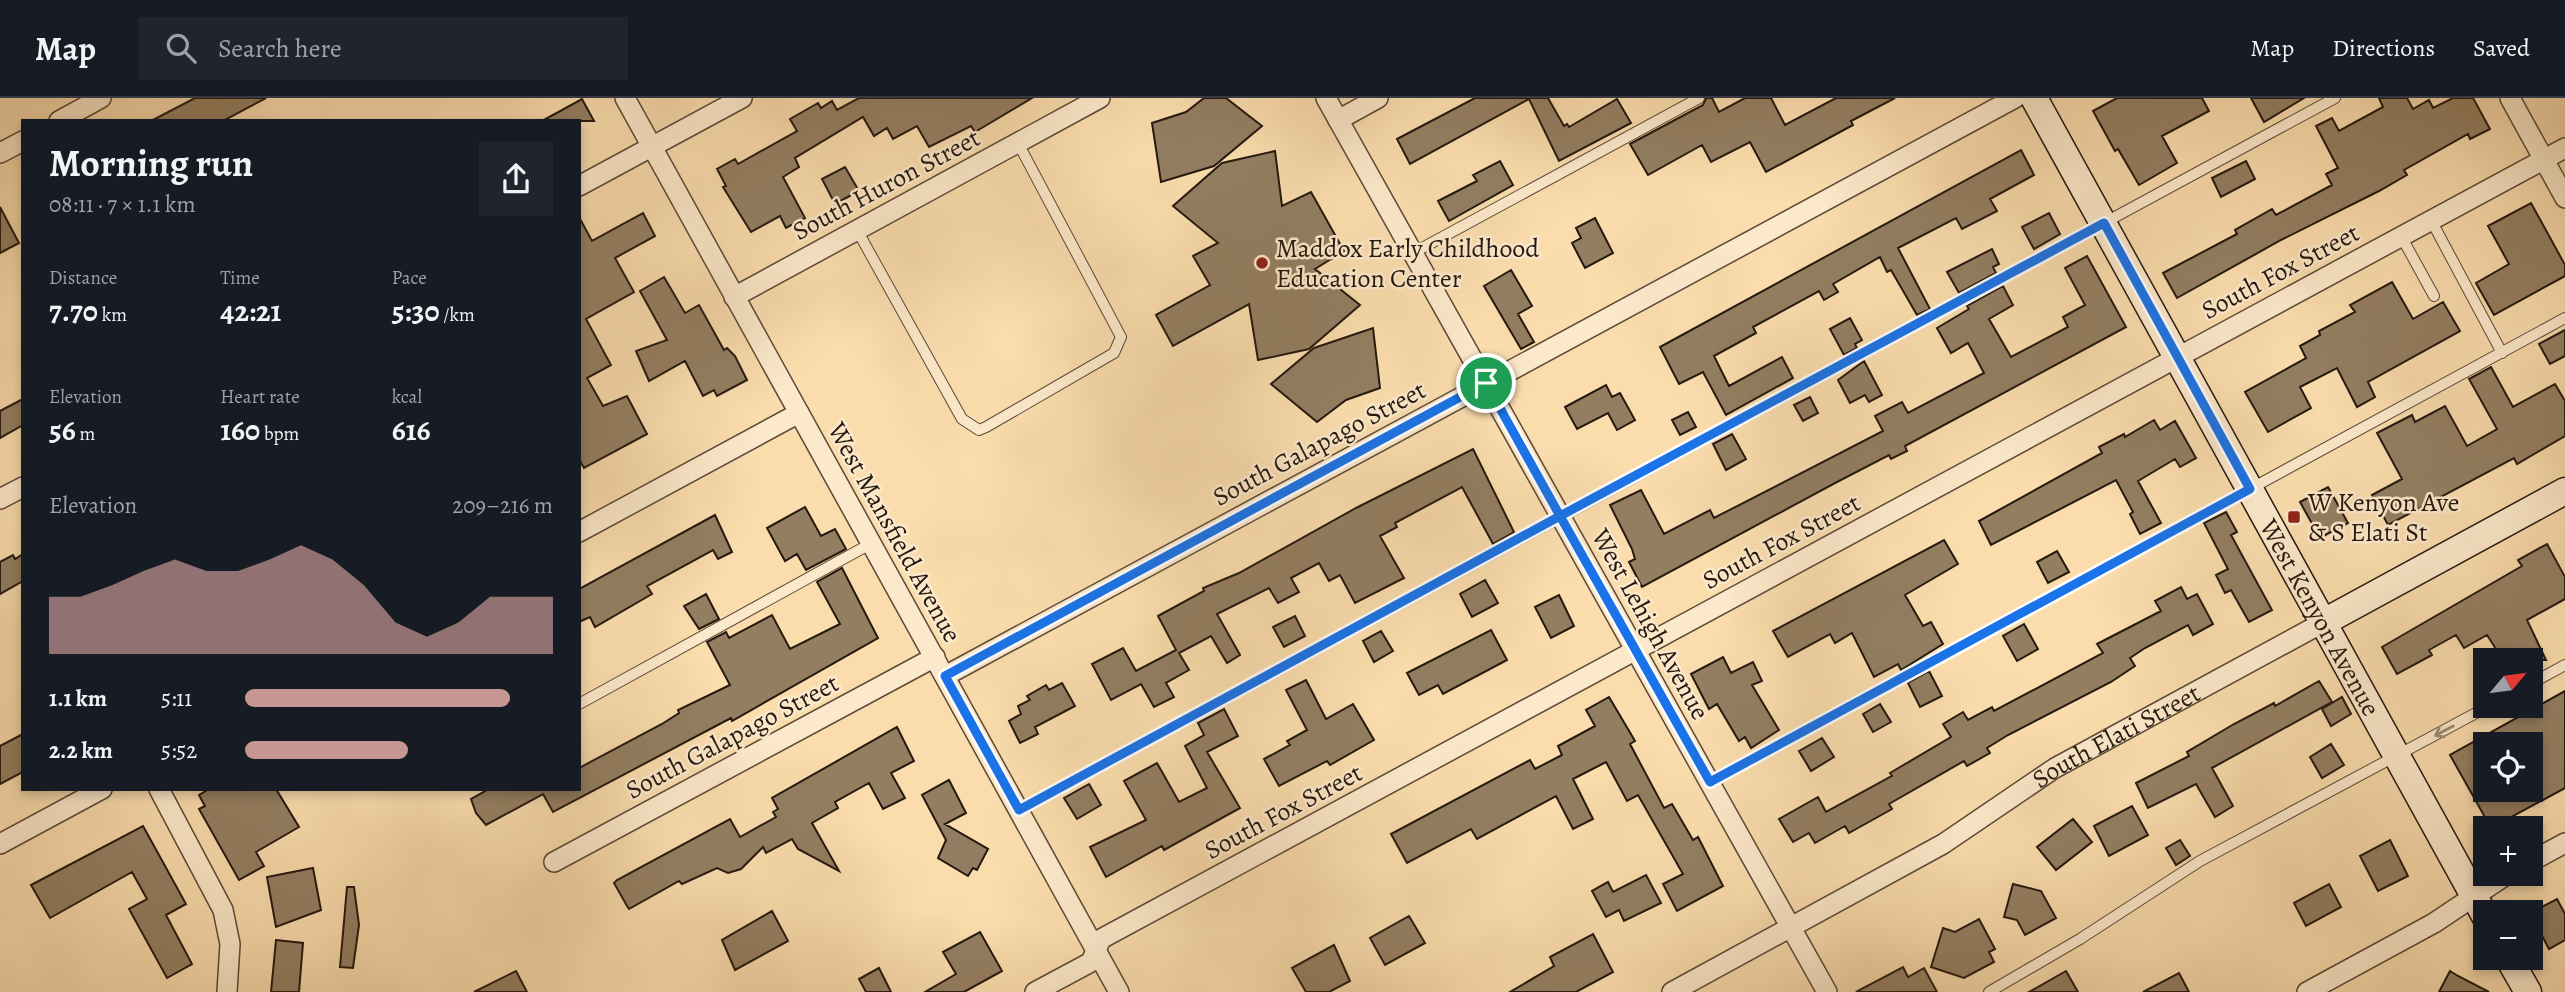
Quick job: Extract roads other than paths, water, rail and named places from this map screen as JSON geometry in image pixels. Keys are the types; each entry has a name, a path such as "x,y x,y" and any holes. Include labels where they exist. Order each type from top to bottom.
{"street":[{"path":"63,119 101,98"},
{"name":"West Mansfield Avenue","path":"625,98 1119,992"},
{"path":"581,185 742,98"},
{"name":"South Huron Street","path":"734,297 1100,98"},
{"name":"West Lehigh Avenue","path":"1326,98 1828,992"},
{"path":"1338,120 1378,98"},
{"name":"South Galapago Street","path":"945,676 2015,98"},
{"name":"West Kenyon Avenue","path":"2034,98 2476,900"},
{"path":"2510,98 2565,198"},
{"path":"0,153 21,142"},
{"name":"South Fox Street","path":"1035,992 1091,962 1101,939 2565,148"},
{"path":"581,531 799,413"},
{"path":"0,499 21,488"},
{"name":"South Elati Street","path":"1672,992 1943,844 2055,768 2565,491"},
{"name":"South Galapago Street","path":"554,862 935,657"},
{"path":"0,844 98,791"},
{"path":"160,791 223,910 230,944 227,992"},
{"path":"2543,855 2565,843"},
{"path":"2485,900 2498,886"},
{"path":"2307,992 2434,923 2473,908"},
{"path":"2515,970 2528,992"}],"lane":[{"path":"1413,253 1699,98"},
{"path":"1019,810 2334,98"},
{"path":"857,230 962,419 979,429 985,427 1114,353 1121,337 1018,143"},
{"path":"2430,219 2502,353"},
{"path":"2400,236 2434,296"},
{"path":"1710,782 2565,318"},
{"path":"581,703 872,543"},
{"path":"2543,677 2565,665"},
{"path":"1989,992 2071,945 2200,861 2473,715"}],"place":[{"name":"Maddox Early Childhood Education Center","path":"1262,263"},
{"name":"W Kenyon Ave & S Elati St","path":"2294,517"}]}
